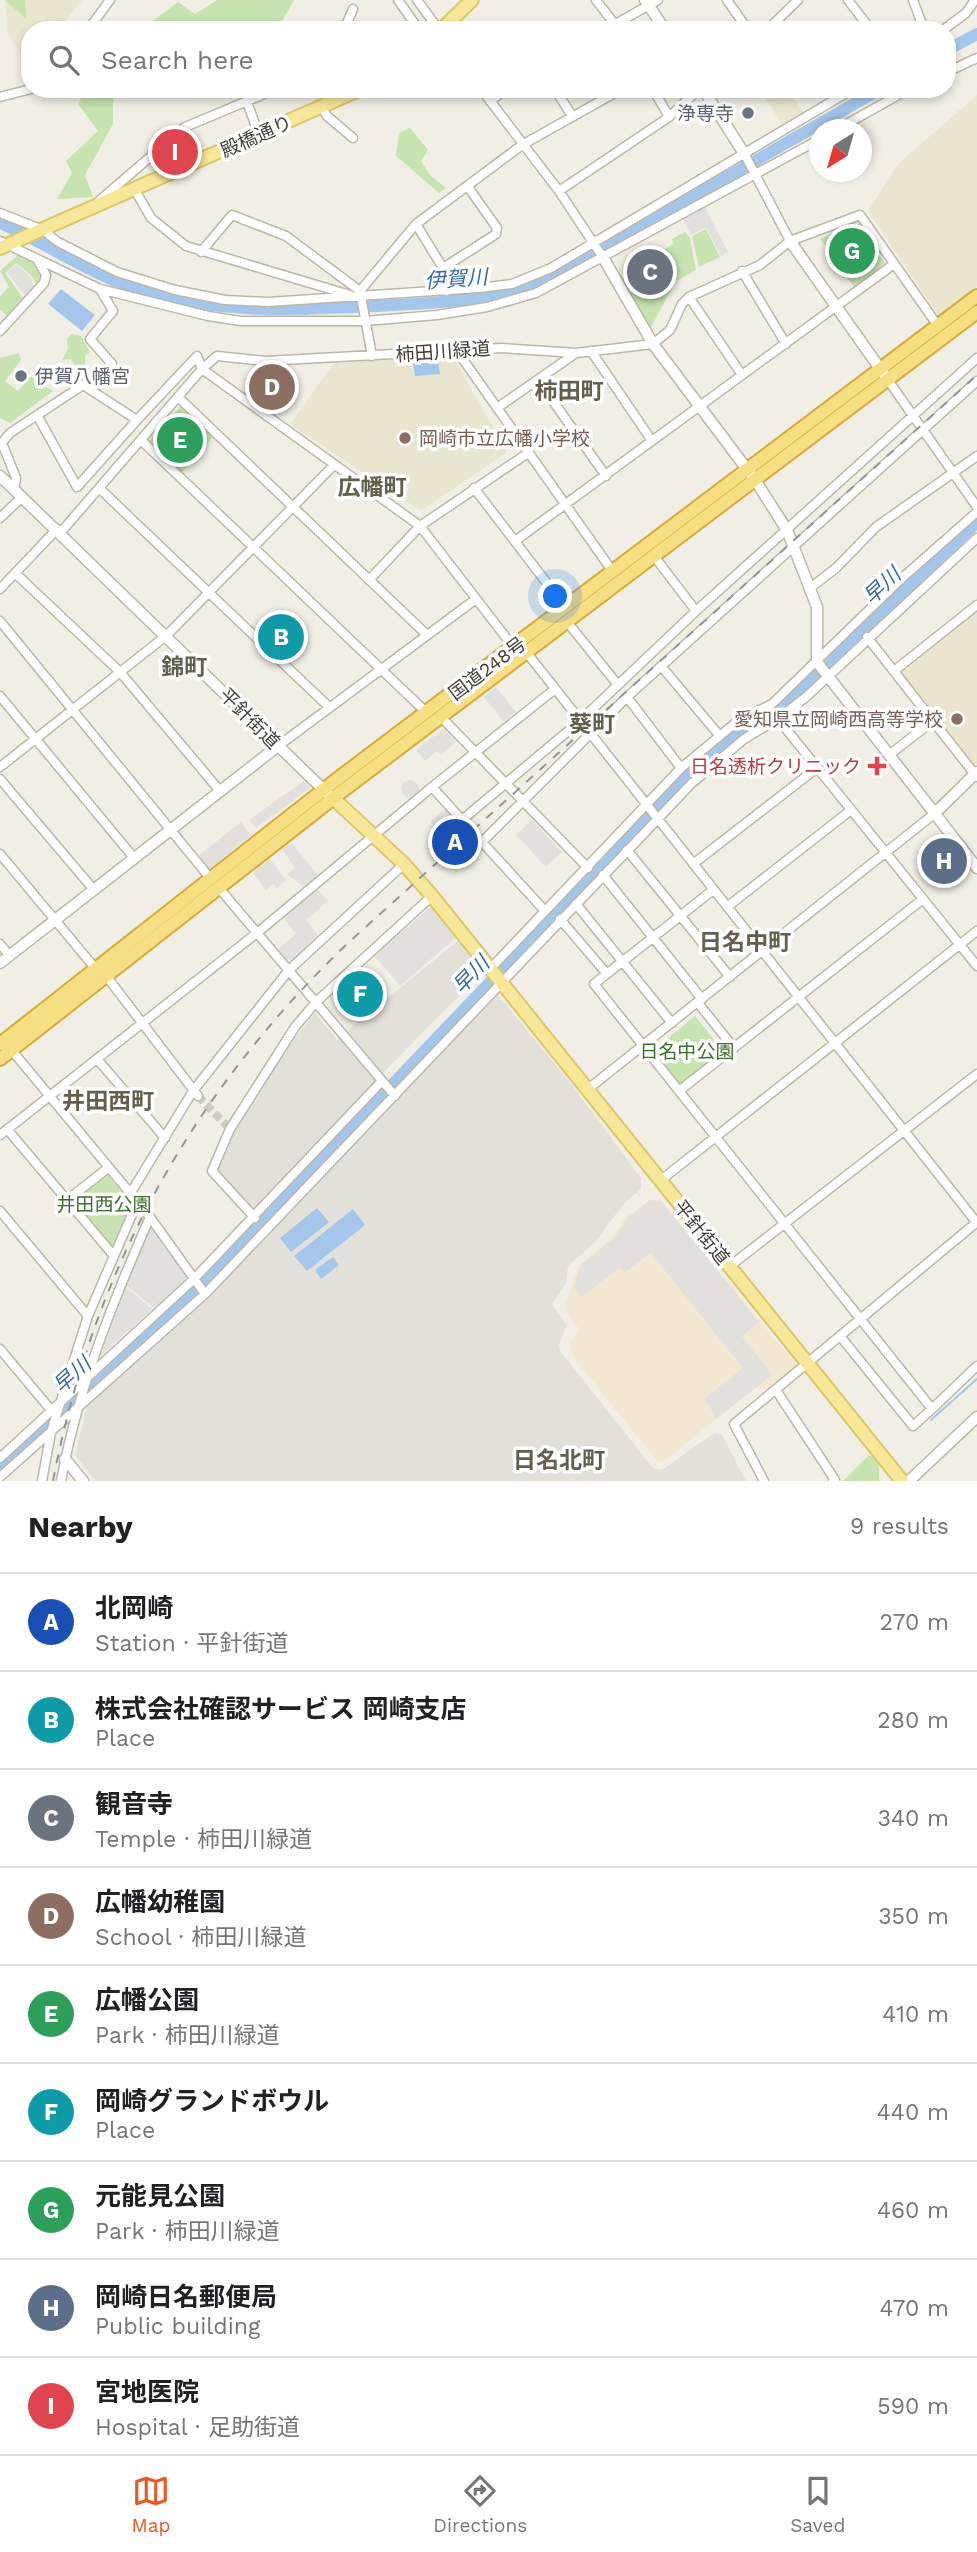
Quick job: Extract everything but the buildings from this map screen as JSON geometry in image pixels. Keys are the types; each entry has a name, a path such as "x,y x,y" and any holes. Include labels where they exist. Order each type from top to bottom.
{"highway":[{"name":"国道248号","path":"329,795 442,718 755,480 977,296"},
{"name":"国道248号","path":"0,1059 4,1043 95,968 215,883 329,795 427,713 746,470 977,312"},
{"name":"国道248号","path":"4,1043 107,977 215,883"}],"main road":[{"path":"450,21 472,0"},
{"name":"殿橋通り","path":"6,244 40,232 343,98"},
{"name":"平針街道","path":"329,795 404,864 432,896 902,1481"}],"street":[{"path":"95,21 110,0"},
{"path":"398,0 413,21"},
{"path":"417,0 433,21"},
{"path":"596,0 612,21"},
{"path":"727,0 742,21"},
{"path":"776,21 798,0"},
{"path":"848,0 864,21"},
{"path":"913,0 921,21"},
{"path":"955,21 966,13 975,0"},
{"path":"625,21 651,2 660,21"},
{"path":"348,21 353,9"},
{"path":"956,68 977,58"},
{"path":"0,97 21,92"},
{"path":"94,206 185,127 256,98"},
{"path":"488,98 559,191 604,258 653,344 697,407 755,480 788,530 817,607 817,662 977,868"},
{"path":"490,101 494,98"},
{"path":"561,98 572,116"},
{"path":"359,295 416,224 522,145 605,98"},
{"path":"658,98 669,117"},
{"path":"559,191 669,117 691,98"},
{"path":"707,98 756,172 790,241 977,507"},
{"path":"0,214 117,272 175,290 225,300 268,302 512,285 551,268 838,98"},
{"path":"856,119 893,98"},
{"path":"247,102 259,135"},
{"path":"322,108 327,116 353,138"},
{"path":"6,244 100,289 208,316 241,321 365,321 438,315 487,307 536,293 809,145"},
{"path":"443,268 496,234 497,228 468,187"},
{"path":"135,190 151,218 186,246 359,295"},
{"path":"201,252 232,215 286,236 359,295 372,356"},
{"path":"653,344 670,330 682,304 690,297 760,265 790,241 860,215 938,326"},
{"path":"416,224 447,275 441,280 447,291"},
{"path":"0,331 44,283 46,275 37,259"},
{"path":"515,541 894,264"},
{"path":"742,271 786,344"},
{"path":"0,518 18,493 16,478 1,444 10,433 112,364 90,339 113,312 100,289"},
{"path":"690,297 742,375"},
{"name":"柿田川緑道","path":"0,589 59,531 202,369 217,356 266,361 501,348 576,353 653,344"},
{"path":"457,351 612,572"},
{"path":"591,351 652,441"},
{"path":"497,408 576,353"},
{"path":"37,415 77,487 197,356 202,369 420,526 514,648"},
{"path":"432,787 462,820 580,721 696,611 977,358"},
{"path":"538,380 606,476"},
{"path":"545,911 482,842 627,697 977,382"},
{"path":"83,385 137,420"},
{"path":"178,397 427,635"},
{"path":"141,440 427,713"},
{"path":"369,580 420,526 528,453"},
{"path":"809,589 836,568 876,527 977,456"},
{"path":"0,767 167,635 334,465"},
{"name":"平針街道","path":"0,476 329,795"},
{"path":"99,488 329,707"},
{"path":"474,488 566,608"},
{"path":"491,968 681,768 739,720 772,704 901,579 977,512"},
{"path":"0,1476 205,1294 692,783 744,739 778,719 977,538"},
{"path":"654,556 696,611"},
{"path":"15,573 120,672 220,791"},
{"path":"0,963 329,707 476,599"},
{"path":"894,671 977,605"},
{"path":"0,621 75,708 215,883 395,1096"},
{"path":"568,623 618,685"},
{"path":"589,1089 934,814 976,774 867,637"},
{"path":"527,653 977,1223 734,1424 764,1481"},
{"path":"661,666 719,735"},
{"path":"114,1256 4,1132 257,933 555,689"},
{"path":"0,696 134,858"},
{"path":"627,697 681,768"},
{"path":"442,718 588,868"},
{"path":"778,719 977,966"},
{"path":"889,755 933,720"},
{"path":"693,864 817,768"},
{"path":"0,779 94,890"},
{"path":"727,907 852,810"},
{"path":"627,850 730,977"},
{"path":"0,854 95,968"},
{"path":"130,1194 196,1093 289,970 404,864"},
{"path":"603,875 653,937 734,1048"},
{"path":"713,890 594,984 932,1409"},
{"path":"255,1218 212,1171 229,1129 295,1027 316,1002 432,896"},
{"path":"679,1091 923,899"},
{"path":"576,904 672,1023"},
{"path":"560,919 607,974"},
{"path":"661,1180 977,931"},
{"path":"0,944 10,956"},
{"path":"107,977 196,1093"},
{"path":"4,1043 150,1217 205,1294"},
{"path":"97,1059 165,1138"},
{"path":"730,1266 977,1074"},
{"path":"0,1458 194,1279 255,1218 382,1081"},
{"path":"67,1200 108,1168"},
{"path":"42,1481 51,1432 88,1316 137,1203"},
{"path":"0,1210 88,1316"},
{"path":"61,1481 87,1376 119,1287 150,1217"},
{"path":"840,1336 913,1426 977,1366"},
{"path":"0,1349 51,1410"},
{"path":"776,1390 835,1480 833,1481"},
{"path":"909,1481 977,1417"},
{"path":"65,1458 83,1481"}],"shaded area":[{"path":"5,0 82,0 66,21 21,21 21,54 8,34"},
{"path":"977,95 977,286 938,315 868,211 898,164"},
{"path":"765,98 794,98 804,113 784,127"},
{"path":"705,207 728,252 721,256 706,227 691,235 683,219"},
{"path":"16,264 30,276 34,287 25,296 7,272"},
{"name":"岡崎市立広幡小学校","path":"452,355 507,452 421,511 290,424 334,363"},
{"name":"愛知県立岡崎西高等学校","path":"977,612 977,764 974,766 901,673"},
{"path":"496,687 516,712 503,721 484,697"},
{"path":"444,728 456,742 441,755 437,751 425,761 416,750"},
{"path":"305,780 310,788 256,828 249,820"},
{"path":"410,780 416,783 419,789 416,795 410,798 404,795 401,789 404,783"},
{"path":"446,808 459,823 443,836 430,822"},
{"path":"532,820 562,852 546,867 516,835"},
{"path":"241,822 251,835 209,869 199,855"},
{"path":"292,843 318,876 303,887 287,874 295,868 282,849"},
{"path":"270,859 286,880 277,888 273,884 266,890 253,873"},
{"path":"317,888 328,901 306,920 318,935 292,961 278,949 296,934 282,916"},
{"path":"431,907 457,937 400,986 374,955"},
{"path":"459,940 484,971 372,1084 255,1214 215,1172 234,1131 279,1059 315,1013 337,1039"},
{"path":"497,994 569,1081 641,1178 641,1189 625,1202 595,1242 568,1266 566,1283 552,1305 567,1325 559,1344 560,1351 653,1468 662,1470 714,1433 722,1435 746,1481 96,1481 75,1455 88,1403 213,1293"},
{"path":"650,1200 661,1201 797,1366 769,1390 756,1387 663,1462 658,1462 573,1357 570,1342 579,1329 564,1309 579,1265 610,1239 629,1213 631,1215"},
{"path":"650,1200 661,1201 759,1322 742,1336 772,1375 716,1419 705,1398 743,1368 651,1253 625,1272 619,1268 581,1297 574,1287 580,1266 613,1239 631,1215"},
{"path":"151,1227 187,1278 154,1308 126,1285"},
{"path":"124,1286 152,1309 101,1356"}],"green space":[{"path":"5,0 25,0 26,19"},
{"path":"217,0 294,0 282,21 153,21 178,2 195,14"},
{"path":"81,98 113,98 113,124 85,175 93,197 57,199 72,173 66,161 98,131 78,104"},
{"path":"410,128 428,150 421,161 430,175 446,188 439,193 396,156 399,133"},
{"path":"853,222 885,263 854,287 820,239"},
{"path":"706,229 720,257 699,267 692,236"},
{"path":"685,232 690,238 696,270 676,281 663,250 673,244 672,239"},
{"path":"19,254 34,262 42,280 37,285 31,275 16,263 5,273 23,298 7,315 0,310 0,296 9,287 0,271"},
{"path":"665,280 671,290 650,329 629,294 638,288 640,291 657,287"},
{"path":"72,334 81,336 90,352 85,356 86,372 80,372 71,359 62,360 68,349 67,339"},
{"path":"19,353 21,360 5,381 18,391 35,372 43,375 42,385 53,391 10,423 0,418 0,358"},
{"path":"180,407 213,437 180,474 147,443"},
{"name":"日名中公園","path":"695,1016 723,1051 679,1087 651,1052"},
{"name":"井田西公園","path":"107,1174 131,1204 112,1248 71,1201"},
{"path":"869,1455 879,1461 879,1481 843,1481"}],"water":[{"path":"61,289 95,315 82,331 48,304"},
{"path":"438,361 440,374 415,376 413,363"},
{"path":"317,1208 329,1222 291,1252 280,1238"},
{"path":"353,1209 365,1225 307,1271 294,1256"},
{"path":"333,1257 339,1265 321,1279 315,1270"}],"waterway":[{"name":"伊賀川","path":"956,45 977,34"},
{"name":"伊賀川","path":"0,223 107,278 185,301 216,306 311,309 468,299 513,290 557,275 864,98"},
{"name":"早川","path":"0,1464 72,1404 203,1283 686,777 738,732 773,716 977,522"},
{"path":"931,1420 977,1379"}],"tunnel":[{"path":"198,1096 230,1129"}],"railway":[{"path":"53,1481 71,1403 94,1329 123,1257 157,1188 197,1123 242,1060 292,1000 348,943 977,375"}],"place":[{"name":"浄専寺","path":"748,113"},
{"name":"宮地医院","path":"175,152"},
{"name":"元能見公園","path":"852,251"},
{"name":"観音寺","path":"650,272"},
{"name":"伊賀八幡宮","path":"21,376"},
{"name":"広幡幼稚園","path":"272,387"},
{"name":"岡崎市立広幡小学校","path":"405,438"},
{"name":"広幡公園","path":"180,440"},
{"name":"株式会社確認サービス 岡崎支店","path":"281,637"},
{"name":"愛知県立岡崎西高等学校","path":"957,719"},
{"name":"日名透析クリニック","path":"877,766"},
{"name":"北岡崎","path":"455,842"},
{"name":"岡崎日名郵便局","path":"944,861"},
{"name":"岡崎グランドボウル","path":"360,994"}],"district":[{"name":"柿田町","path":"569,391"},
{"name":"広幡町","path":"372,487"},
{"name":"錦町","path":"184,667"},
{"name":"葵町","path":"592,724"},
{"name":"日名中町","path":"745,942"},
{"name":"井田西町","path":"108,1101"},
{"name":"日名北町","path":"559,1460"}]}
